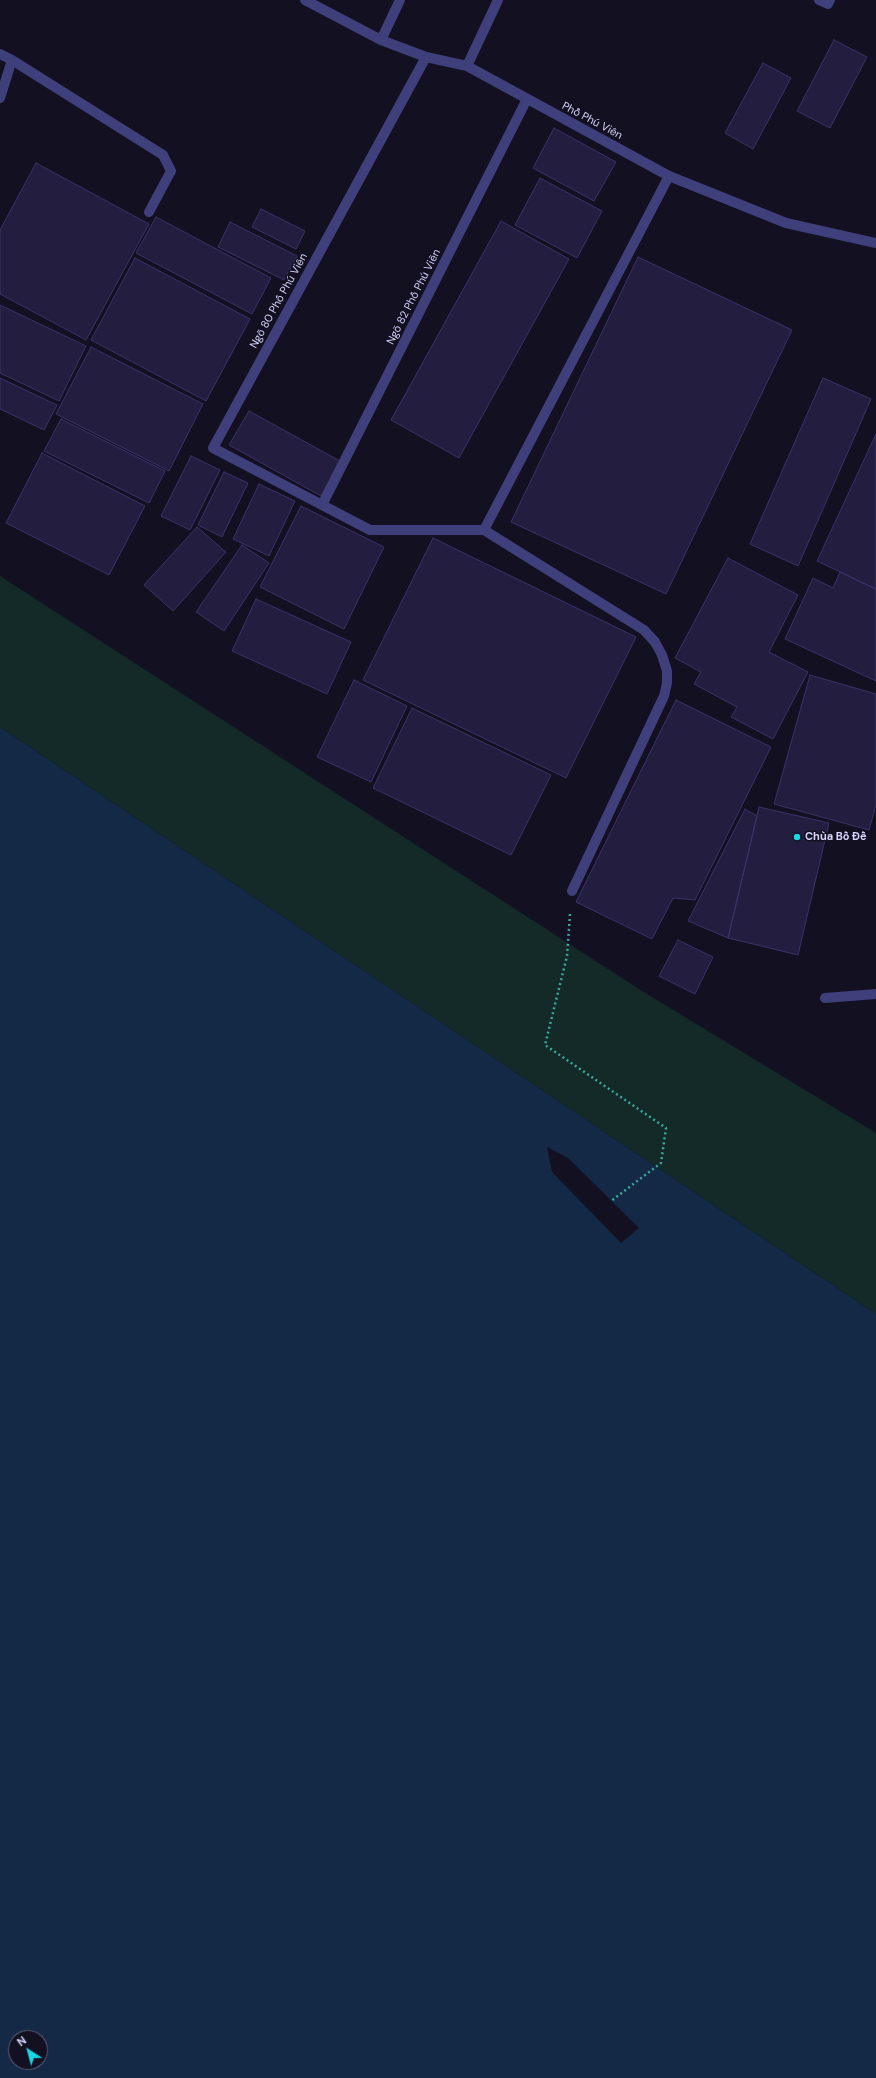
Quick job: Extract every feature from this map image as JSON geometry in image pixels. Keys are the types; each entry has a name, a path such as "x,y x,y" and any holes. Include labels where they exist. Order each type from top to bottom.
{"street":[{"name":"Phố Phú Viên","path":"305,0 381,40 426,56 467,66 669,176 786,223 876,243"},
{"path":"381,40 400,0"},
{"path":"467,66 498,0"},
{"path":"819,0 828,4 830,0"},
{"path":"0,54 12,60 163,155 171,171 149,212"},
{"name":"Ngõ 80 Phố Phú Viên","path":"322,505 213,448 426,56"},
{"path":"0,98 12,60"},
{"name":"Ngõ 82 Phố Phú Viên","path":"322,505 527,99"},
{"path":"484,530 669,176"},
{"path":"322,505 370,530 484,530 644,630 655,642 662,655 667,671 667,683 664,696 572,891"},
{"path":"825,998 876,994"}],"path":[{"path":"572,891 567,956 545,1045 666,1128 661,1163 611,1201"}],"green space":[{"path":"0,576 642,991 876,1133 876,1314 0,727"}],"water":[{"path":"0,727 876,1314 876,2078 0,2078"}],"pier":[{"path":"547,1147 568,1158 639,1228 621,1243 552,1172"}],"building":[{"path":"834,40 867,57 830,128 797,111"},
{"path":"763,63 791,78 753,149 725,133"},
{"path":"554,128 616,162 594,201 533,168"},
{"path":"36,163 149,224 86,340 0,294 0,230"},
{"path":"540,178 602,211 577,258 515,225"},
{"path":"261,209 305,231 296,249 252,227"},
{"path":"156,217 271,278 252,314 136,253"},
{"path":"501,221 569,259 459,458 391,420"},
{"path":"230,222 297,256 284,280 218,247"},
{"path":"638,257 792,330 666,594 511,522"},
{"path":"135,258 250,319 206,401 91,340"},
{"path":"0,305 86,346 59,401 0,373"},
{"path":"91,347 203,404 169,471 56,414"},
{"path":"0,378 57,405 44,430 0,409"},
{"path":"823,378 871,399 798,566 750,544"},
{"path":"249,411 340,461 321,496 229,445"},
{"path":"61,419 165,471 149,503 44,451"},
{"path":"876,434 876,589 817,561"},
{"path":"42,453 145,506 109,575 6,523"},
{"path":"191,456 220,470 190,530 161,516"},
{"path":"224,472 248,483 222,537 198,525"},
{"path":"259,484 295,501 269,556 233,539"},
{"path":"301,506 384,547 344,629 260,587"},
{"path":"197,527 226,552 173,611 144,585"},
{"path":"433,538 636,637 566,778 363,680"},
{"path":"242,545 269,563 224,631 196,612"},
{"path":"728,558 798,595 769,652 808,672 773,739 731,717 737,707 694,684 701,672 675,658"},
{"path":"840,572 876,589 876,681 785,639 813,578 833,588"},
{"path":"256,599 351,642 327,694 232,651"},
{"path":"810,675 876,694 876,805 869,830 774,804"},
{"path":"354,680 407,706 371,782 317,757"},
{"path":"676,700 771,747 695,900 673,898 652,939 576,902"},
{"path":"412,708 551,775 511,855 373,788"},
{"path":"759,807 829,823 798,955 728,938"},
{"path":"745,809 757,816 728,938 688,921"},
{"path":"678,940 713,957 695,994 659,976"}],"place":[{"name":"Chùa Bồ Đề","path":"797,837"}]}
